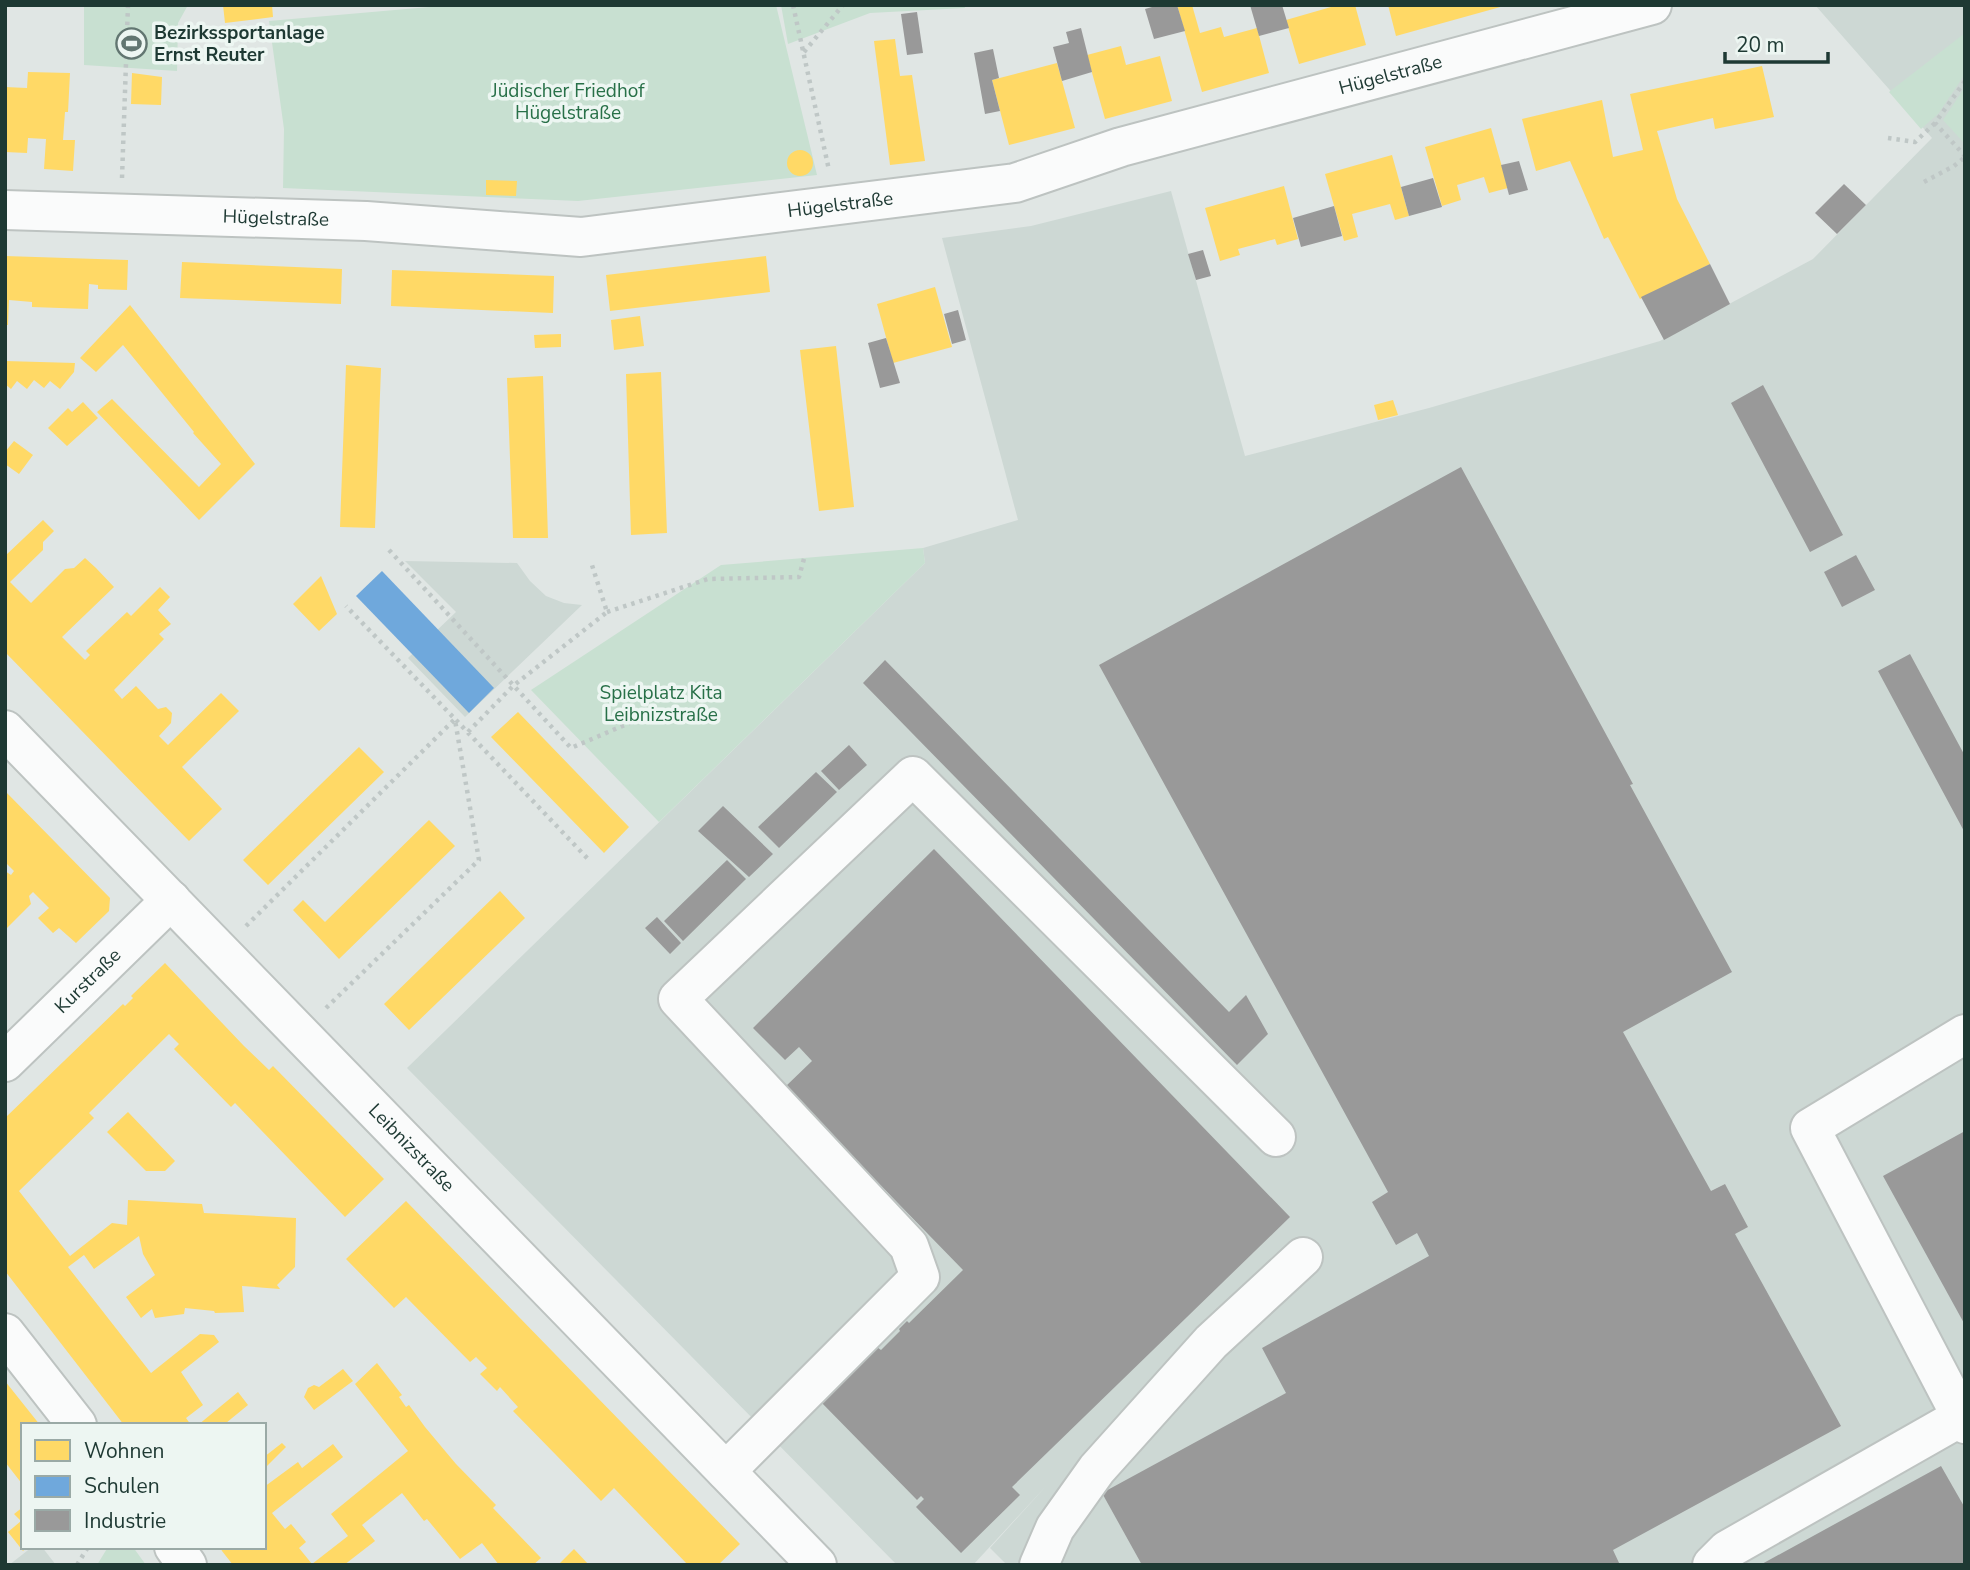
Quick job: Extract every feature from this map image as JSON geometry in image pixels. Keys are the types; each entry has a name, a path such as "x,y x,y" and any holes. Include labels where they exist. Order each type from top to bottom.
{"street":[{"name":"Hügelstraße","path":"5,210 366,221 581,237 1016,183 1121,148 1653,5"},
{"name":"Leibnizstraße","path":"5,730 817,1565"},
{"path":"726,1471 920,1277 909,1246 678,999 913,776 1276,1138"},
{"name":"Kurstraße","path":"5,1062 171,900"},
{"path":"1712,1565 1727,1550 1961,1408 1810,1128 1965,1034"},
{"path":"1039,1565 1055,1528 1097,1468 1211,1342 1303,1257"},
{"path":"5,1333 76,1423"},
{"path":"175,1549 187,1565"}],"path":[{"path":"120,214 128,5"},
{"path":"793,5 836,205"},
{"path":"803,52 843,5"},
{"path":"1888,138 1915,142 1935,123 1965,81"},
{"path":"1924,182 1954,166 1965,156 1935,123"},
{"path":"389,550 571,748 641,718"},
{"path":"468,732 513,686 607,612 708,579 799,577 805,555"},
{"path":"591,562 607,612"},
{"path":"346,606 588,859"},
{"path":"220,951 455,719"},
{"path":"300,1032 479,860 455,719"},
{"path":"77,1565 87,1549"}],"shaded area":[{"path":"1815,5 1965,5 1965,1565 1007,1565 990,1548 1047,1485 973,1565 897,1565 407,1068 925,563 923,548 1018,520 942,238 1031,226 1171,191 1245,456 1429,408 1660,341 1813,259 1932,138"},
{"path":"405,561 517,563 530,581 546,596 564,603 582,605 465,717 408,658 456,612"},
{"path":"29,1549 44,1549 56,1565 9,1565"}],"green space":[{"name":"Bezirkssportanlage Ernst Reuter","path":"84,5 188,5 178,23 177,71 84,65"},
{"name":"Jüdischer Friedhof Hügelstraße","path":"452,5 776,5 817,175 578,201 283,188 284,129 269,21"},
{"path":"781,5 964,5 965,8 870,13 788,44"},
{"path":"1965,33 1965,74 1938,114 1921,129 1889,92"},
{"path":"1965,87 1965,144 1943,120"},
{"name":"Spielplatz Kita Leibnizstraße","path":"923,548 925,563 659,822 531,690 721,565"},
{"path":"107,1549 134,1549 146,1565 97,1565"}],"building: Wohnen":[{"path":"223,5 272,5 273,17 225,23"},
{"path":"1177,5 1192,5 1200,33 1221,27 1224,37 1257,28 1269,73 1202,92"},
{"path":"1338,5 1355,5 1366,45 1299,64 1286,20"},
{"path":"1388,5 1504,5 1504,6 1396,36"},
{"path":"895,39 900,76 912,75 925,161 890,165 874,41"},
{"path":"1121,46 1126,65 1160,56 1172,101 1105,119 1087,55"},
{"path":"1057,63 1075,128 1009,145 992,80"},
{"path":"1762,66 1774,117 1715,129 1713,118 1657,131 1677,199 1710,264 1640,299 1608,237 1604,239 1570,161 1536,171 1522,119 1602,100 1613,157 1643,150 1630,94"},
{"path":"28,72 70,73 63,140 75,140 73,171 44,169 46,139 28,138 27,153 5,152 5,87 27,88"},
{"path":"132,73 162,77 161,105 131,104"},
{"path":"1491,128 1508,188 1489,193 1484,177 1457,185 1461,200 1442,206 1425,147"},
{"path":"800,150 809,154 813,163 809,172 800,176 791,172 787,163 791,154"},
{"path":"1392,155 1409,216 1395,220 1390,204 1352,214 1358,237 1344,241 1325,174"},
{"path":"486,180 517,181 516,196 486,195"},
{"path":"1284,186 1298,239 1277,245 1275,239 1238,249 1240,255 1220,261 1205,208"},
{"path":"5,256 128,260 127,290 98,289 98,285 89,284 88,309 32,307 32,302 9,300 8,325 5,325"},
{"path":"766,256 770,292 610,311 606,275"},
{"path":"182,262 342,269 341,304 180,298"},
{"path":"392,270 554,276 553,313 391,306"},
{"path":"935,287 952,347 893,363 877,304"},
{"path":"130,305 255,464 199,520 97,412 112,399 199,487 221,464 123,345 96,372 80,358"},
{"path":"640,316 644,346 614,350 611,320"},
{"path":"561,334 561,347 535,348 534,335"},
{"path":"836,346 854,507 819,511 800,350"},
{"path":"5,361 75,363 74,372 60,389 50,381 44,388 34,380 27,389 17,381 11,389 5,384"},
{"path":"346,365 381,368 375,528 340,527"},
{"path":"661,372 667,533 631,535 626,374"},
{"path":"543,376 548,538 513,538 507,378"},
{"path":"1393,400 1398,415 1378,420 1374,405"},
{"path":"83,402 98,418 67,446 48,428 68,408 72,412"},
{"path":"14,441 33,455 19,474 5,464 5,452"},
{"path":"43,520 54,531 43,542 43,550 10,582 31,603 65,569 74,568 85,558 96,568 114,587 62,637 85,660 90,655 86,651 127,612 131,616 160,587 170,597 158,610 171,624 159,634 164,639 114,690 122,699 136,686 158,709 166,707 172,713 171,723 159,736 168,745 221,693 239,711 182,767 222,809 189,841 5,652 5,556"},
{"path":"321,576 337,614 319,631 293,604"},
{"path":"518,712 629,827 604,853 491,737"},
{"path":"359,747 384,772 268,885 243,860"},
{"path":"5,791 110,898 109,911 76,943 59,928 53,933 38,918 49,908 33,892 29,896 31,904 5,930 5,871 11,875 14,871 5,862"},
{"path":"429,820 455,846 339,959 293,910 303,900 325,922"},
{"path":"500,891 525,918 409,1030 384,1004"},
{"path":"165,963 244,1046 269,1070 273,1066 384,1179 345,1217 235,1103 231,1107 174,1049 179,1044 169,1034 89,1113 94,1118 19,1191 70,1256 112,1223 127,1225 128,1200 202,1204 204,1213 296,1218 295,1267 277,1285 280,1289 242,1286 244,1312 215,1313 185,1308 184,1314 155,1318 152,1309 141,1318 126,1297 155,1275 143,1254 139,1236 94,1269 84,1255 68,1267 151,1373 200,1334 214,1335 219,1342 181,1372 203,1405 186,1418 190,1423 122,1423 5,1271 5,1118 123,1004 125,1006 133,998 131,996"},
{"path":"128,1112 175,1161 165,1171 146,1171 107,1132"},
{"path":"406,1201 740,1544 718,1565 688,1565 614,1488 601,1501 513,1411 518,1407 500,1387 497,1391 480,1374 487,1368 476,1357 470,1362 406,1297 394,1308 346,1259"},
{"path":"377,1363 402,1395 399,1397 406,1407 409,1405 456,1464 496,1505 493,1508 541,1558 533,1565 499,1565 482,1543 460,1559 402,1493 362,1525 375,1541 344,1565 233,1565 221,1549 266,1549 266,1486 298,1462 302,1468 333,1444 343,1457 272,1513 285,1529 291,1524 306,1542 299,1548 312,1564 348,1536 331,1514 408,1451 355,1384"},
{"path":"343,1369 353,1381 314,1410 304,1397 308,1388 314,1385 319,1387"},
{"path":"5,1381 38,1423 21,1423 21,1482 5,1462"},
{"path":"238,1392 248,1405 226,1423 200,1423"},
{"path":"282,1443 286,1447 266,1467 266,1455"},
{"path":"21,1509 21,1521 14,1514"},
{"path":"21,1521 21,1548 8,1532"},
{"path":"574,1549 589,1565 558,1565"}],"building: Schulen":[{"path":"382,571 494,688 469,713 356,596"}],"building: Industrie":[{"path":"1159,5 1177,5 1185,31 1154,39 1145,9"},
{"path":"1250,5 1282,5 1289,28 1259,36"},
{"path":"917,12 923,53 907,55 901,14"},
{"path":"1081,28 1092,72 1062,81 1053,47 1069,43 1066,32"},
{"path":"993,49 999,78 992,80 1000,111 985,114 974,53"},
{"path":"1519,161 1528,190 1509,195 1501,165"},
{"path":"1433,178 1442,207 1409,216 1401,187"},
{"path":"1844,184 1866,205 1837,234 1815,213"},
{"path":"1334,206 1342,236 1301,247 1293,218"},
{"path":"1203,250 1211,276 1196,280 1188,254"},
{"path":"1710,264 1730,304 1664,340 1641,297"},
{"path":"958,310 966,340 952,344 944,314"},
{"path":"886,338 900,383 880,388 868,343"},
{"path":"1763,385 1843,535 1810,552 1731,403"},
{"path":"1461,467 1732,972 1623,1032 1711,1191 1725,1184 1748,1227 1735,1234 1841,1426 1613,1550 1620,1565 1142,1565 1102,1493 1286,1393 1262,1348 1429,1256 1417,1233 1396,1245 1372,1202 1388,1192 1099,665"},
{"path":"1856,555 1875,590 1842,607 1824,572"},
{"path":"1910,654 1965,756 1965,833 1878,671"},
{"path":"885,660 1229,1012 1246,995 1268,1034 1237,1065 863,683"},
{"path":"849,745 867,765 839,790 821,771"},
{"path":"816,772 837,792 779,848 758,827"},
{"path":"723,806 773,854 749,877 698,831"},
{"path":"934,849 1290,1217 1012,1487 1020,1495 961,1553 916,1507 924,1499 921,1496 917,1500 820,1401 877,1347 881,1350 907,1321 909,1323 963,1270 785,1087 812,1061 799,1047 785,1060 753,1028"},
{"path":"727,860 746,879 683,941 664,921"},
{"path":"657,917 681,943 670,954 645,928"},
{"path":"1965,1131 1965,1325 1883,1176"},
{"path":"1941,1466 1965,1508 1965,1565 1760,1565"}],"place":[{"name":"Bezirkssportanlage Ernst Reuter","path":"131,44"}]}
